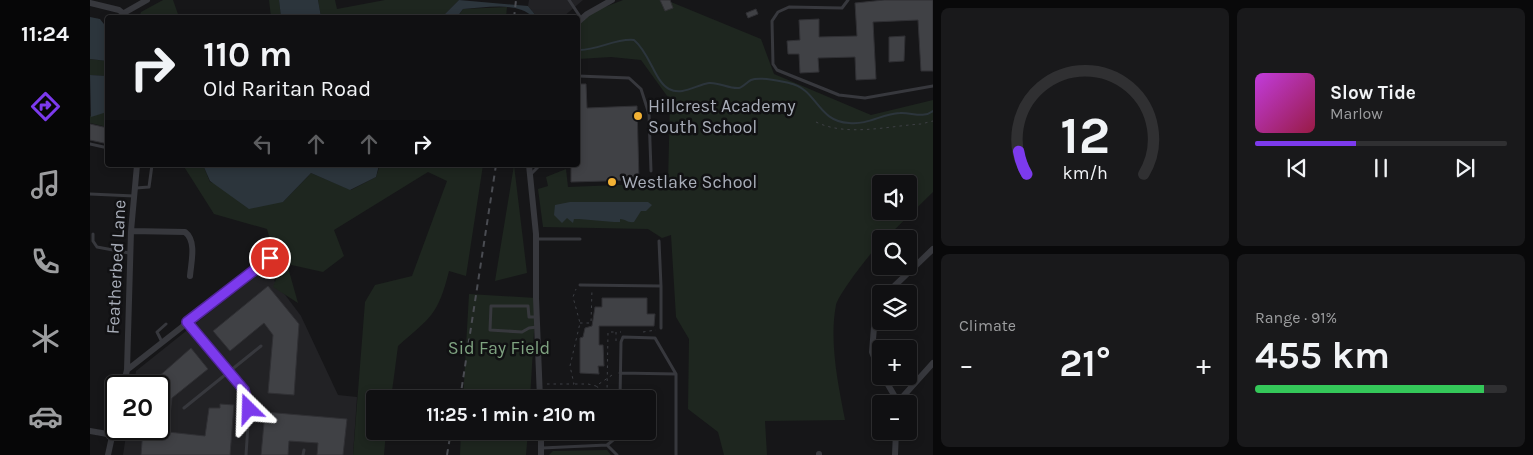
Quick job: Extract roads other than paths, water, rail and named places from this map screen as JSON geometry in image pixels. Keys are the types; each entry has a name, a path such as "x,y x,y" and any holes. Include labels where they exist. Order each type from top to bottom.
{"street":[{"path":"90,3 127,15 147,0"},
{"path":"580,19 612,0"},
{"name":"Featherbed Lane","path":"125,375 130,231 137,167"},
{"path":"529,167 536,239 536,317 540,390"},
{"path":"130,231 185,232 192,241 190,276"},
{"path":"895,285 933,248"},
{"path":"126,370 270,258"},
{"path":"905,395 933,363"},
{"path":"90,431 105,434"},
{"path":"108,455 112,440"},
{"path":"895,455 896,440"}],"lane":[{"path":"570,0 577,15"},
{"path":"848,0 842,8 789,7 778,12 772,21 773,64 777,70 840,95 857,97 890,95 933,86"},
{"path":"580,76 629,78 641,88 649,114 651,171"},
{"path":"90,144 105,147"},
{"path":"135,188 149,187 152,167"},
{"path":"530,175 538,167"},
{"path":"90,194 134,196"},
{"path":"93,234 93,241 97,248 129,253"},
{"path":"536,239 580,239"},
{"path":"659,242 661,328"},
{"path":"579,287 661,286"},
{"path":"536,317 529,317 528,306 491,306 490,330 522,332 529,328 537,328"},
{"path":"187,322 244,390 249,409 246,455"},
{"path":"162,342 158,332 166,324"},
{"path":"620,390 621,342 623,337 655,338 676,374 676,455"},
{"path":"184,408 261,346"},
{"path":"620,373 676,374"},
{"path":"541,452 607,446 614,440"},
{"path":"607,446 617,455"},
{"path":"303,455 304,450"}],"waterway":[{"path":"580,50 592,49 620,41 634,40 644,52 660,80 669,89 674,91 684,91 709,83 739,88 755,79 775,80 799,86 830,117 849,123 863,122 893,114 925,115 933,111"}],"railway":[{"path":"514,15 516,0"},
{"path":"461,390 496,167"},
{"path":"447,455 450,440"}],"place":[{"name":"Hillcrest Academy South School","path":"638,116"},
{"name":"Westlake School","path":"612,182"}],"park label":[{"name":"Sid Fay Field","path":"499,348"}]}
